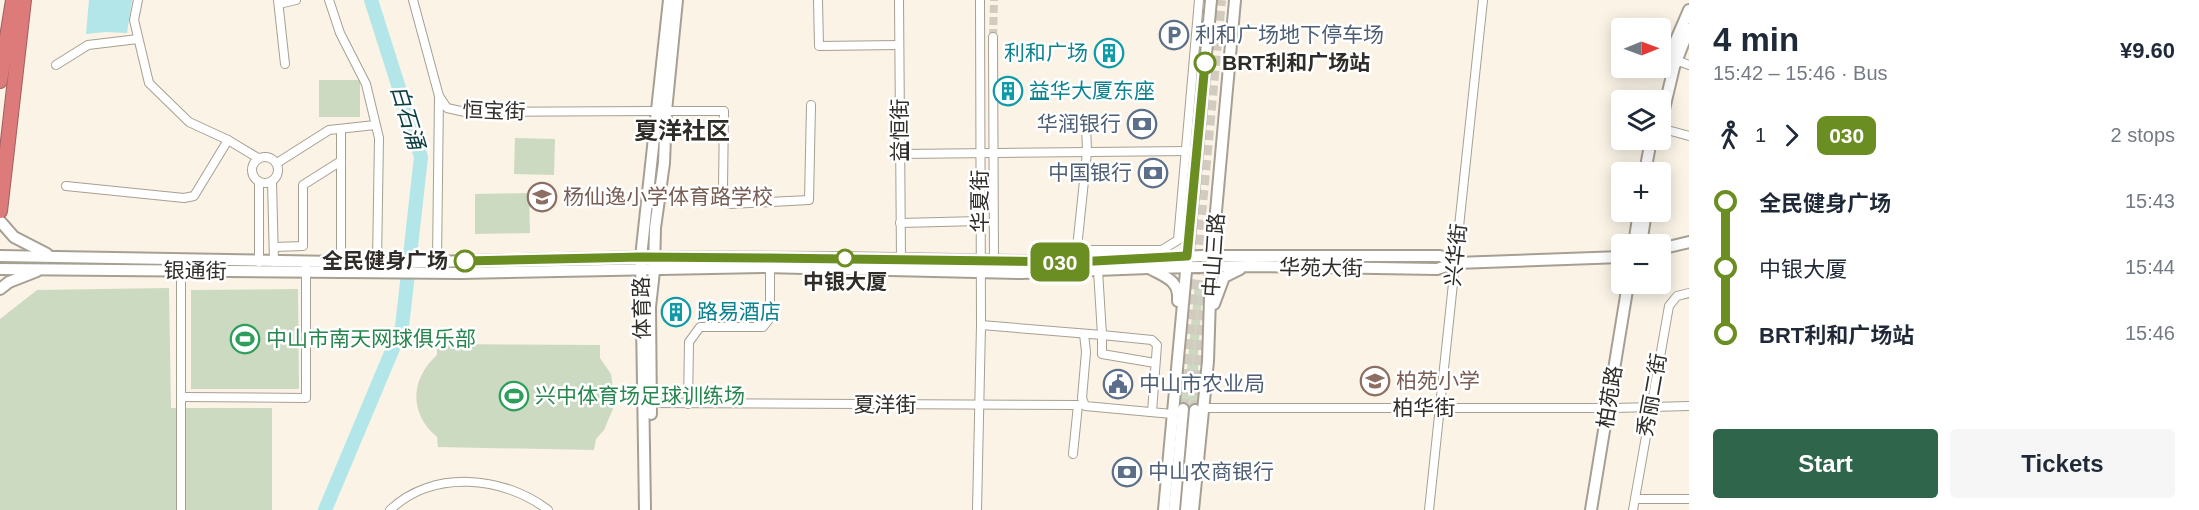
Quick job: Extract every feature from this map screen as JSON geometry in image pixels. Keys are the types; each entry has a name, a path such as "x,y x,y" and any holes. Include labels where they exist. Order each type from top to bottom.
{"highway":[{"path":"0,81 13,0"},
{"path":"0,210 24,0"}],"street":[{"path":"138,0 134,20 149,82 189,122 228,140 258,158"},
{"path":"285,64 278,2 296,0"},
{"path":"329,0 340,33 366,84 379,138 378,262"},
{"name":"恒宝街","path":"414,0 439,96 447,108 465,112 724,111 723,188 730,204 809,200 811,105"},
{"name":"体育路","path":"645,510 650,307 655,228 664,163 660,111 669,0"},
{"name":"体育路","path":"652,510 641,257 677,0"},
{"path":"818,0 819,46 899,45"},
{"name":"益恒街","path":"899,0 901,260"},
{"name":"华夏街","path":"977,510 981,325 980,0"},
{"path":"1196,92 1199,0"},
{"name":"中山三路","path":"1174,510 1177,358 1187,262 1191,151 1196,92 1211,0"},
{"name":"中山三路","path":"1186,510 1199,409 1208,361 1212,262 1235,0"},
{"name":"兴华街","path":"1429,510 1483,0"},
{"path":"1661,90 1670,54 1689,10"},
{"path":"1197,17 1209,18"},
{"path":"1669,90 1676,60 1689,29"},
{"path":"993,37 994,261"},
{"path":"56,65 88,45 138,39"},
{"path":"1676,60 1689,65"},
{"path":"433,266 439,96"},
{"path":"1075,267 1087,152 1086,124"},
{"path":"277,163 329,130 375,125"},
{"path":"341,129 341,262"},
{"path":"1671,130 1689,136"},
{"path":"66,186 184,198 194,196 228,140"},
{"path":"900,154 1191,151 1178,240 1162,250 1077,250"},
{"path":"266,156 277,163 278,175 272,181 266,183 255,179 252,166 258,158 266,156"},
{"path":"274,247 303,246 303,185 341,161"},
{"path":"272,181 274,262"},
{"path":"259,182 259,261"},
{"path":"0,221 14,237 50,256"},
{"path":"900,223 980,221"},
{"path":"1671,246 1689,242"},
{"name":"银通街","path":"0,256 50,256 182,265 390,268"},
{"name":"华苑大街","path":"1212,262 1440,256 1455,263"},
{"name":"华苑大街","path":"1212,262 1249,266 1437,269 1455,263 1611,256"},
{"path":"390,268 641,257 901,260 1021,273 1075,267 1212,262"},
{"name":"银通街","path":"0,269 259,261 306,267 341,262 378,262 390,268"},
{"path":"433,266 654,271 980,267 994,261 1098,270 1148,268 1187,262"},
{"path":"181,510 182,265"},
{"path":"1208,361 1215,298 1224,278 1232,272 1249,266"},
{"path":"181,397 306,398 306,267"},
{"path":"688,404 688,342 700,327 763,327 770,318 770,268"},
{"path":"1148,268 1172,279 1179,292 1175,327 1177,358"},
{"path":"0,290 23,276 46,269"},
{"path":"1098,270 1102,354"},
{"name":"秀丽二街","path":"1633,510 1669,306 1677,296 1689,293"},
{"name":"柏苑路","path":"1598,510 1627,294"},
{"name":"柏苑路","path":"1591,510 1633,294"},
{"path":"981,325 1152,340 1157,345 1152,412"},
{"path":"1084,334 1086,352 1082,398 1084,406 1177,412"},
{"path":"1086,352 1155,363"},
{"name":"夏洋街","path":"647,403 1078,405 1073,454"},
{"name":"柏华街","path":"1199,409 1689,406"},
{"name":"中山三路","path":"1193,510 1199,409"},
{"name":"中山三路","path":"1164,510 1177,412"},
{"path":"390,510 417,493 443,484 471,482 498,485 524,494 548,510"},
{"path":"1635,499 1689,499"}],"green space":[{"path":"319,80 360,80 360,117 319,117"},
{"path":"515,138 555,139 554,175 514,174"},
{"path":"529,193 530,233 475,234 475,194"},
{"path":"1197,280 1203,283 1198,356 1199,409 1178,408 1187,368"},
{"path":"169,288 171,408 272,408 272,510 0,510 0,319 37,290"},
{"name":"中山市南天网球俱乐部","path":"298,289 299,389 191,389 191,290"},
{"path":"437,344 600,345 600,358 611,374 615,404 604,430 596,439 594,450 438,447 437,437 421,418 416,396 422,375 437,355"}],"water":[{"path":"89,0 132,0 127,33 86,34"}],"waterway":[{"name":"白石涌","path":"325,510 402,327 421,157 371,0"}],"tunnel":[{"path":"993,37 994,0"},
{"path":"1183,409 1221,0"},
{"path":"1195,410 1206,275"}],"bus line":[{"name":"030","path":"465,261 641,257 1076,262 1187,256 1205,63"}],"place":[{"name":"利和广场地下停车场","path":"1174,35"},
{"name":"利和广场","path":"1109,53"},
{"name":"BRT利和广场站","path":"1205,63"},
{"name":"益华大厦东座","path":"1008,91"},
{"name":"华润银行","path":"1142,124"},
{"name":"中国银行","path":"1153,173"},
{"name":"杨仙逸小学体育路学校","path":"542,197"},
{"name":"中银大厦","path":"845,258"},
{"name":"全民健身广场","path":"465,261"},
{"name":"路易酒店","path":"676,312"},
{"name":"中山市南天网球俱乐部","path":"245,339"},
{"name":"柏苑小学","path":"1375,381"},
{"name":"中山市农业局","path":"1118,384"},
{"name":"兴中体育场足球训练场","path":"514,396"},
{"name":"中山农商银行","path":"1127,472"}],"district":[{"name":"夏洋社区","path":"682,131"}]}
